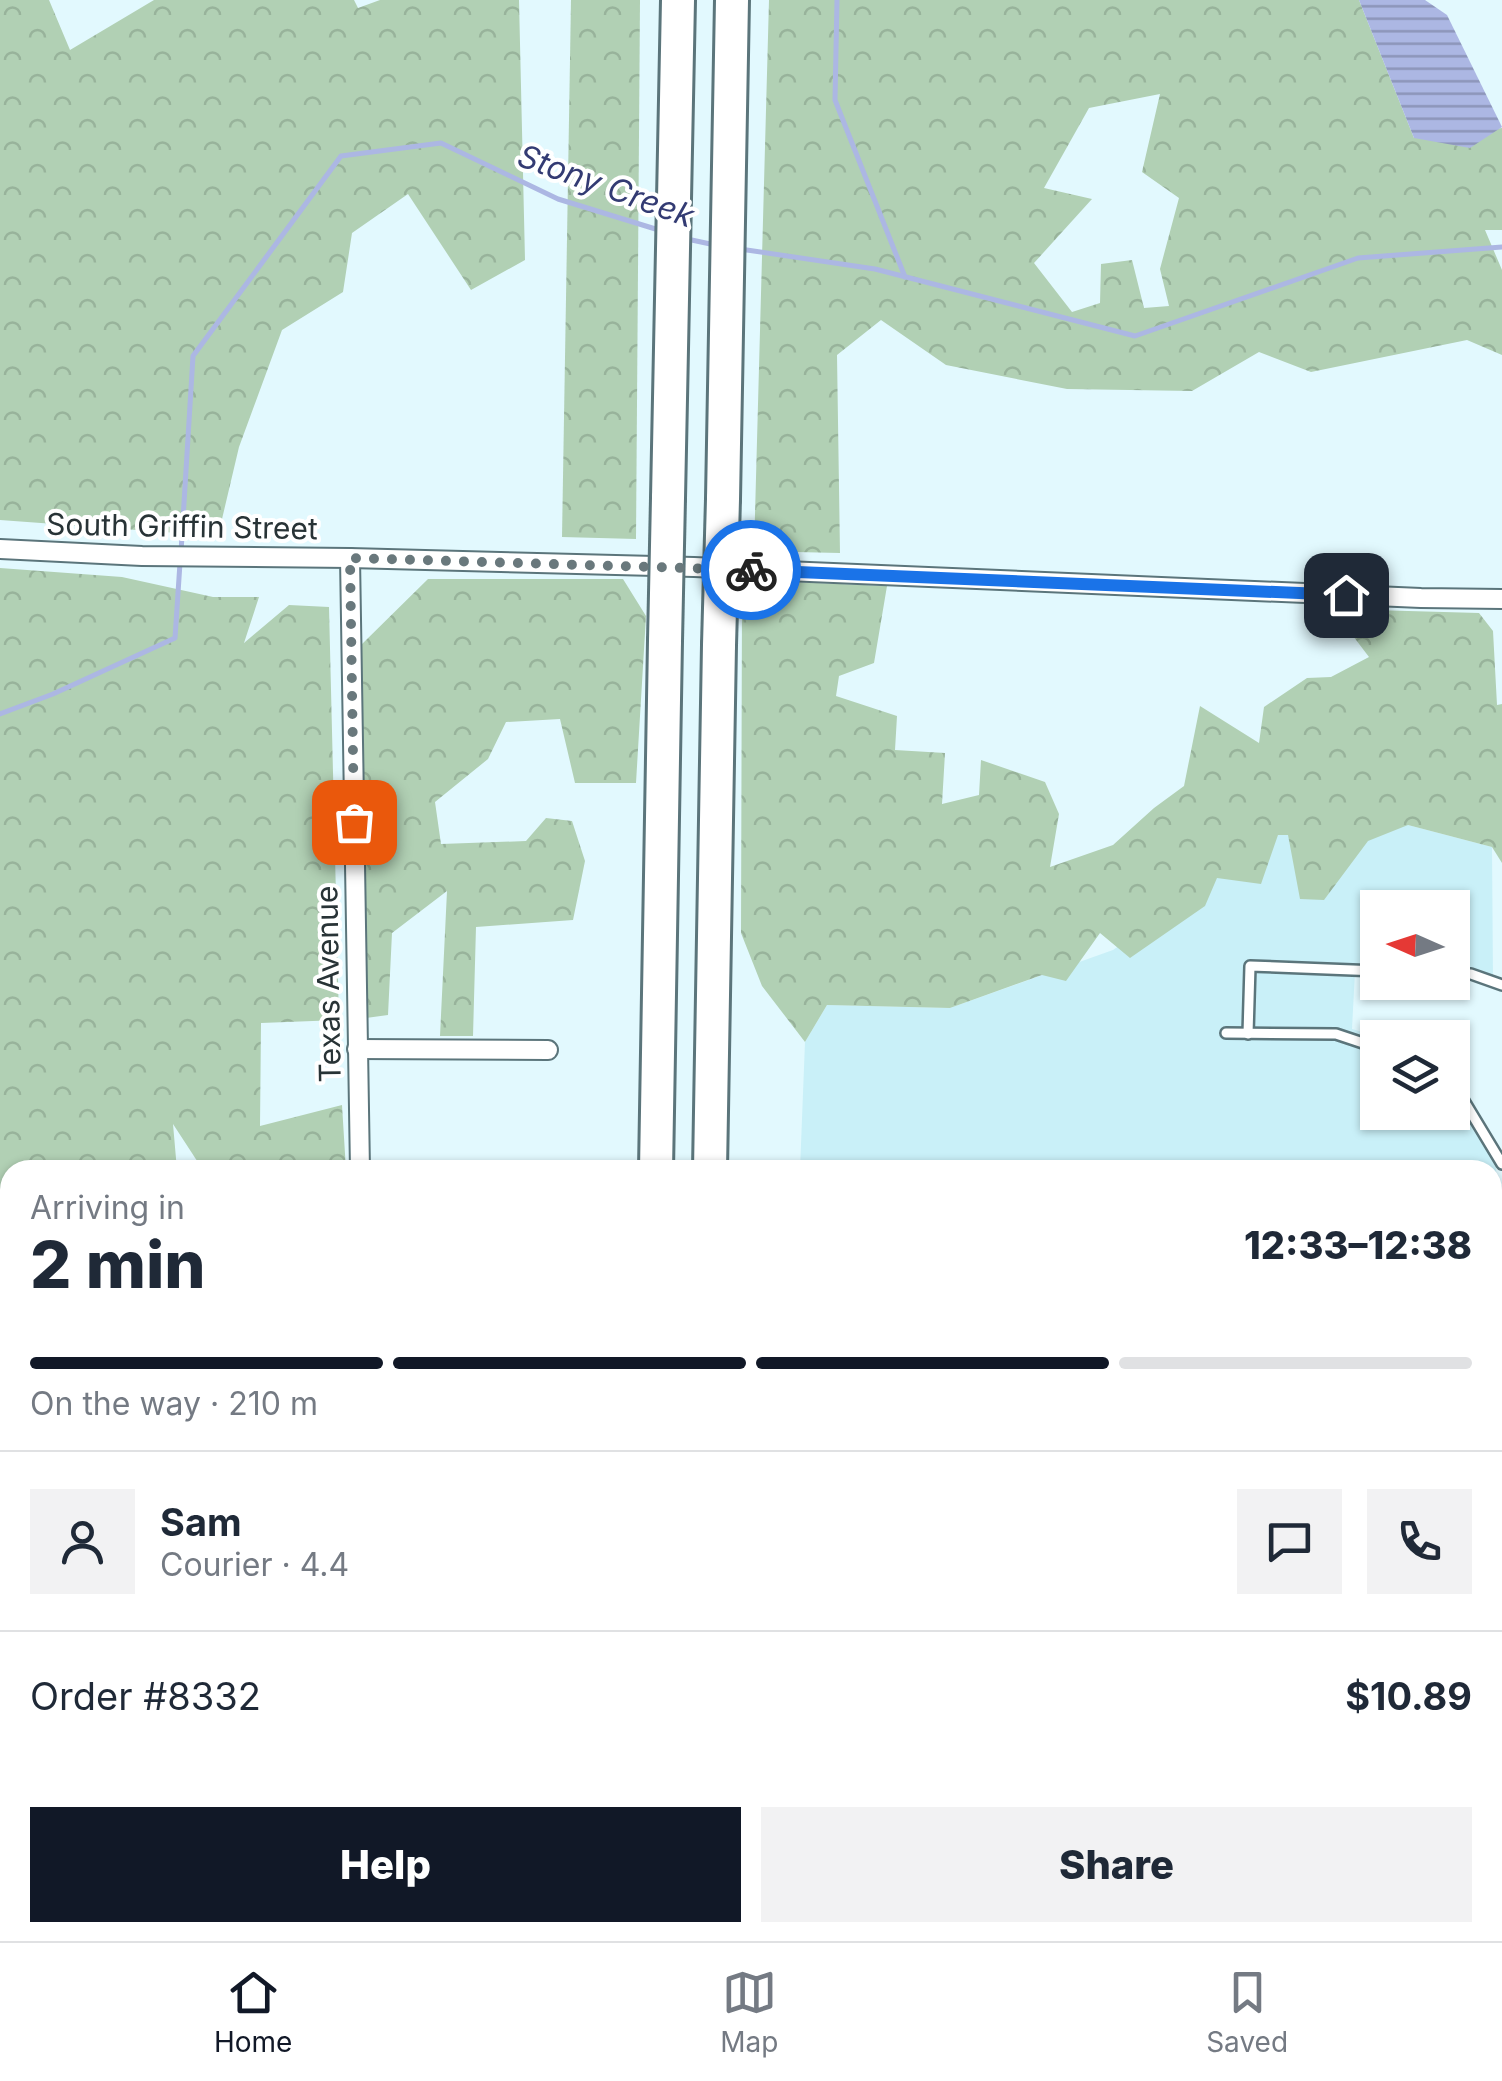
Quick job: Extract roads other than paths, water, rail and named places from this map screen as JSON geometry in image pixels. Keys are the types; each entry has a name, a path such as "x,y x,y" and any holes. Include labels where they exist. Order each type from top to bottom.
{"highway":[{"path":"656,1160 678,0"},
{"path":"710,1160 732,0"}],"street":[{"name":"South Griffin Street","path":"0,549 168,557 694,567 1502,599"},
{"name":"Texas Avenue","path":"350,558 360,1160"},
{"path":"357,1049 548,1050"}],"lane":[{"path":"1248,1034 1250,966 1360,970"},
{"path":"1470,974 1502,985"},
{"path":"1226,1033 1336,1034 1360,1042"},
{"path":"1470,1112 1500,1160"}],"water":[{"path":"1359,0 1425,0 1447,15 1502,127 1470,148 1414,138"}],"waterway":[{"path":"837,0 835,100 905,277"},
{"name":"Stony Creek","path":"181,552 193,356 341,156 441,143 558,199 662,231"},
{"name":"Stony Creek","path":"687,239 715,245"},
{"name":"Stony Creek","path":"740,249 875,269 1135,336 1358,258 1502,247"},
{"name":"Stony Creek","path":"0,714 175,638 180,563"}]}
